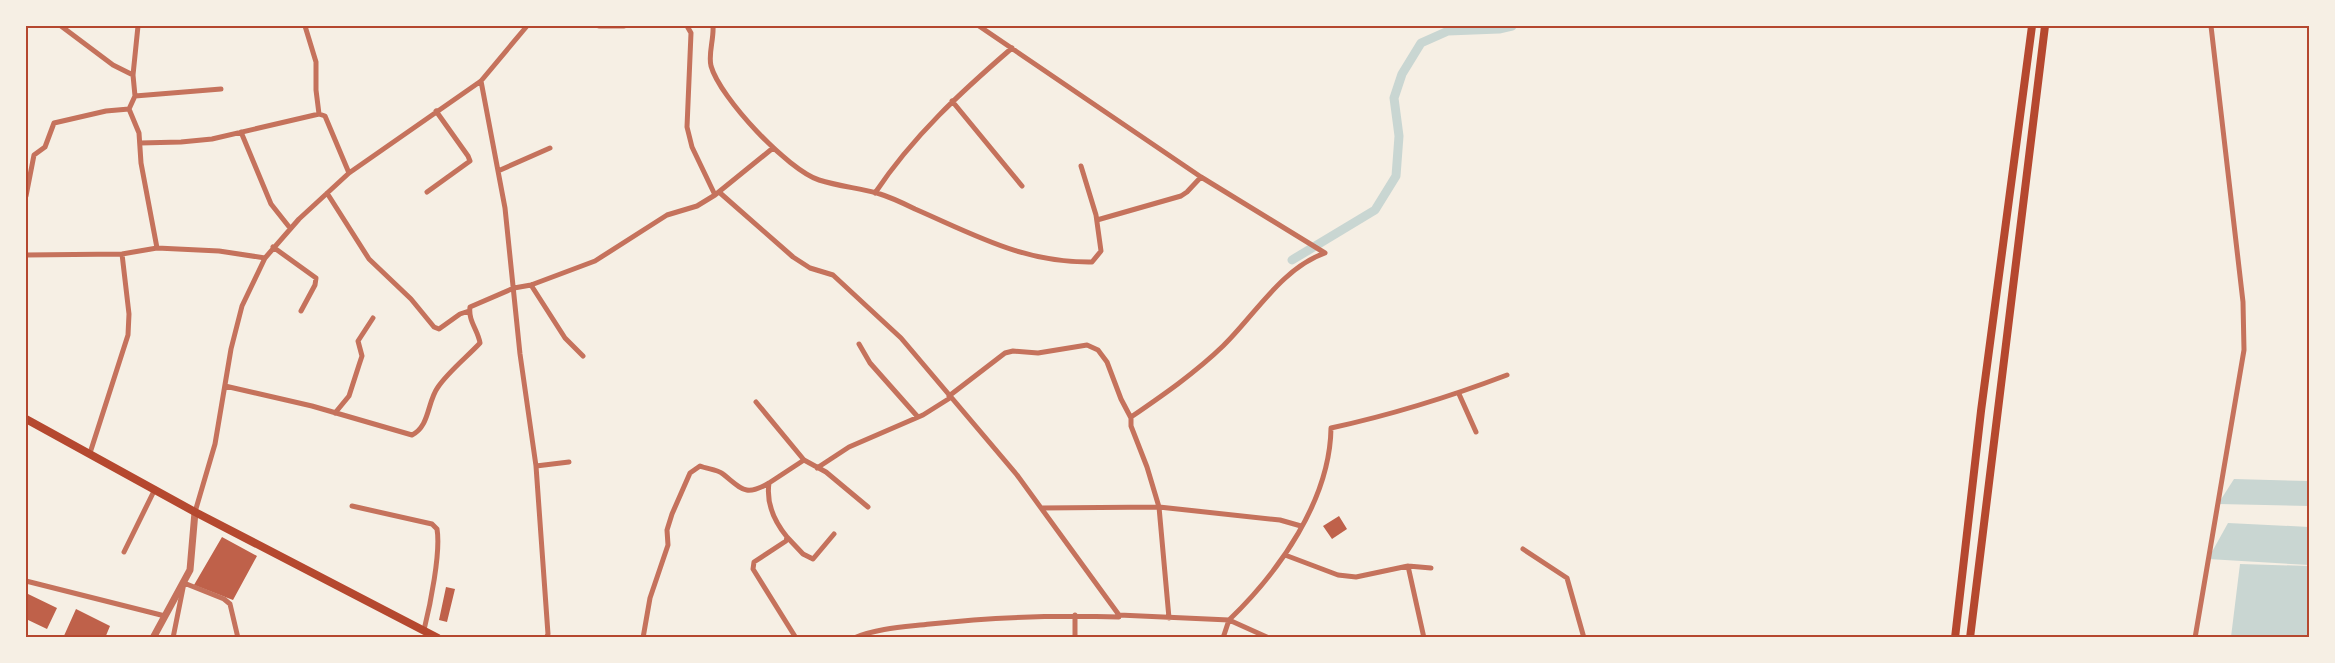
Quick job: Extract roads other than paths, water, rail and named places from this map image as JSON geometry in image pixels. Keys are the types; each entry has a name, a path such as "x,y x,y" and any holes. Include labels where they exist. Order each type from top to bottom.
{"main road":[{"path":"1955,638 1981,411 2032,26"},
{"path":"1970,638 2045,26"},
{"path":"26,419 195,512 431,635"}],"street":[{"path":"61,26 113,65 133,75"},
{"path":"138,26 133,75 135,96 129,109 139,133 141,163 157,248"},
{"path":"305,26 316,62 319,114"},
{"path":"153,638 190,570 195,512 215,444 231,349 242,306 265,258 291,228 349,173 481,81 527,26"},
{"path":"599,26 624,26"},
{"path":"687,26 691,33 687,127 692,147 717,194 793,257 810,267 833,275 901,338 1017,476 1119,615"},
{"path":"713,26 711,66 734,105 773,148 808,175 819,180 875,193 987,242 1022,254 1092,262 1101,251 1097,220 1081,166"},
{"path":"979,26 1201,177 1325,253 1296,270 1223,346 1187,377 1131,417"},
{"path":"2195,638 2244,350 2243,302 2211,26"},
{"path":"875,193 897,161 952,101 1012,48"},
{"path":"481,81 505,208 520,354 536,466 548,634 546,638"},
{"path":"135,96 221,89"},
{"path":"952,101 1022,186"},
{"path":"26,196 34,155 45,147 53,124 60,120 129,109"},
{"path":"427,192 470,161 436,111"},
{"path":"140,143 196,141 319,114 325,116 349,173"},
{"path":"241,132 271,204 291,228"},
{"path":"498,171 550,148"},
{"path":"225,386 412,435 419,431 438,386 480,343 469,315 470,307 514,288 531,285 595,261 667,215 697,206 717,194 773,148"},
{"path":"1097,220 1181,196 1201,177"},
{"path":"327,193 369,259 411,299 434,327 439,329 460,314 470,311"},
{"path":"273,247 316,278 315,285 301,311"},
{"path":"26,255 122,254 157,248 219,250 265,258"},
{"path":"90,453 128,335 129,314 122,254"},
{"path":"531,285 565,338 583,356"},
{"path":"335,413 349,396 362,356 358,341 373,318"},
{"path":"859,344 870,363 918,416"},
{"path":"817,468 849,447 923,415 1005,353 1013,351 1038,353 1087,345 1098,350 1107,362 1121,399 1131,417 1131,426 1148,467 1159,507 1168,618"},
{"path":"1223,638 1229,620 1285,555 1316,498 1325,472 1331,428 1396,413 1507,375"},
{"path":"1459,393 1476,432"},
{"path":"756,402 804,460 826,472 868,507"},
{"path":"643,638 650,598 668,544 667,530 690,473 700,466 714,469 737,487 747,491 756,491 804,460"},
{"path":"536,466 569,462"},
{"path":"769,483 767,496 770,507 787,537 803,554 813,559 834,534"},
{"path":"124,552 155,489"},
{"path":"352,506 432,525 437,529 438,542 430,607 431,635"},
{"path":"1041,508 1159,507 1280,520 1301,526"},
{"path":"787,537 786,541 777,548 754,562 753,569 796,638"},
{"path":"1523,549 1567,578 1584,638"},
{"path":"1285,555 1338,575 1356,577 1408,566 1431,568"},
{"path":"1408,566 1424,638"},
{"path":"26,581 165,616"},
{"path":"173,638 184,584"},
{"path":"184,584 224,599 230,604 238,638"},
{"path":"1075,615 1075,638"},
{"path":"854,638 884,629 979,619 1075,615 1119,617 1119,615 1229,620 1269,638"}],"waterway":[{"path":"1292,260 1375,210 1396,176 1399,136 1394,98 1402,74 1421,43 1448,31 1499,29 1512,26"}]}
